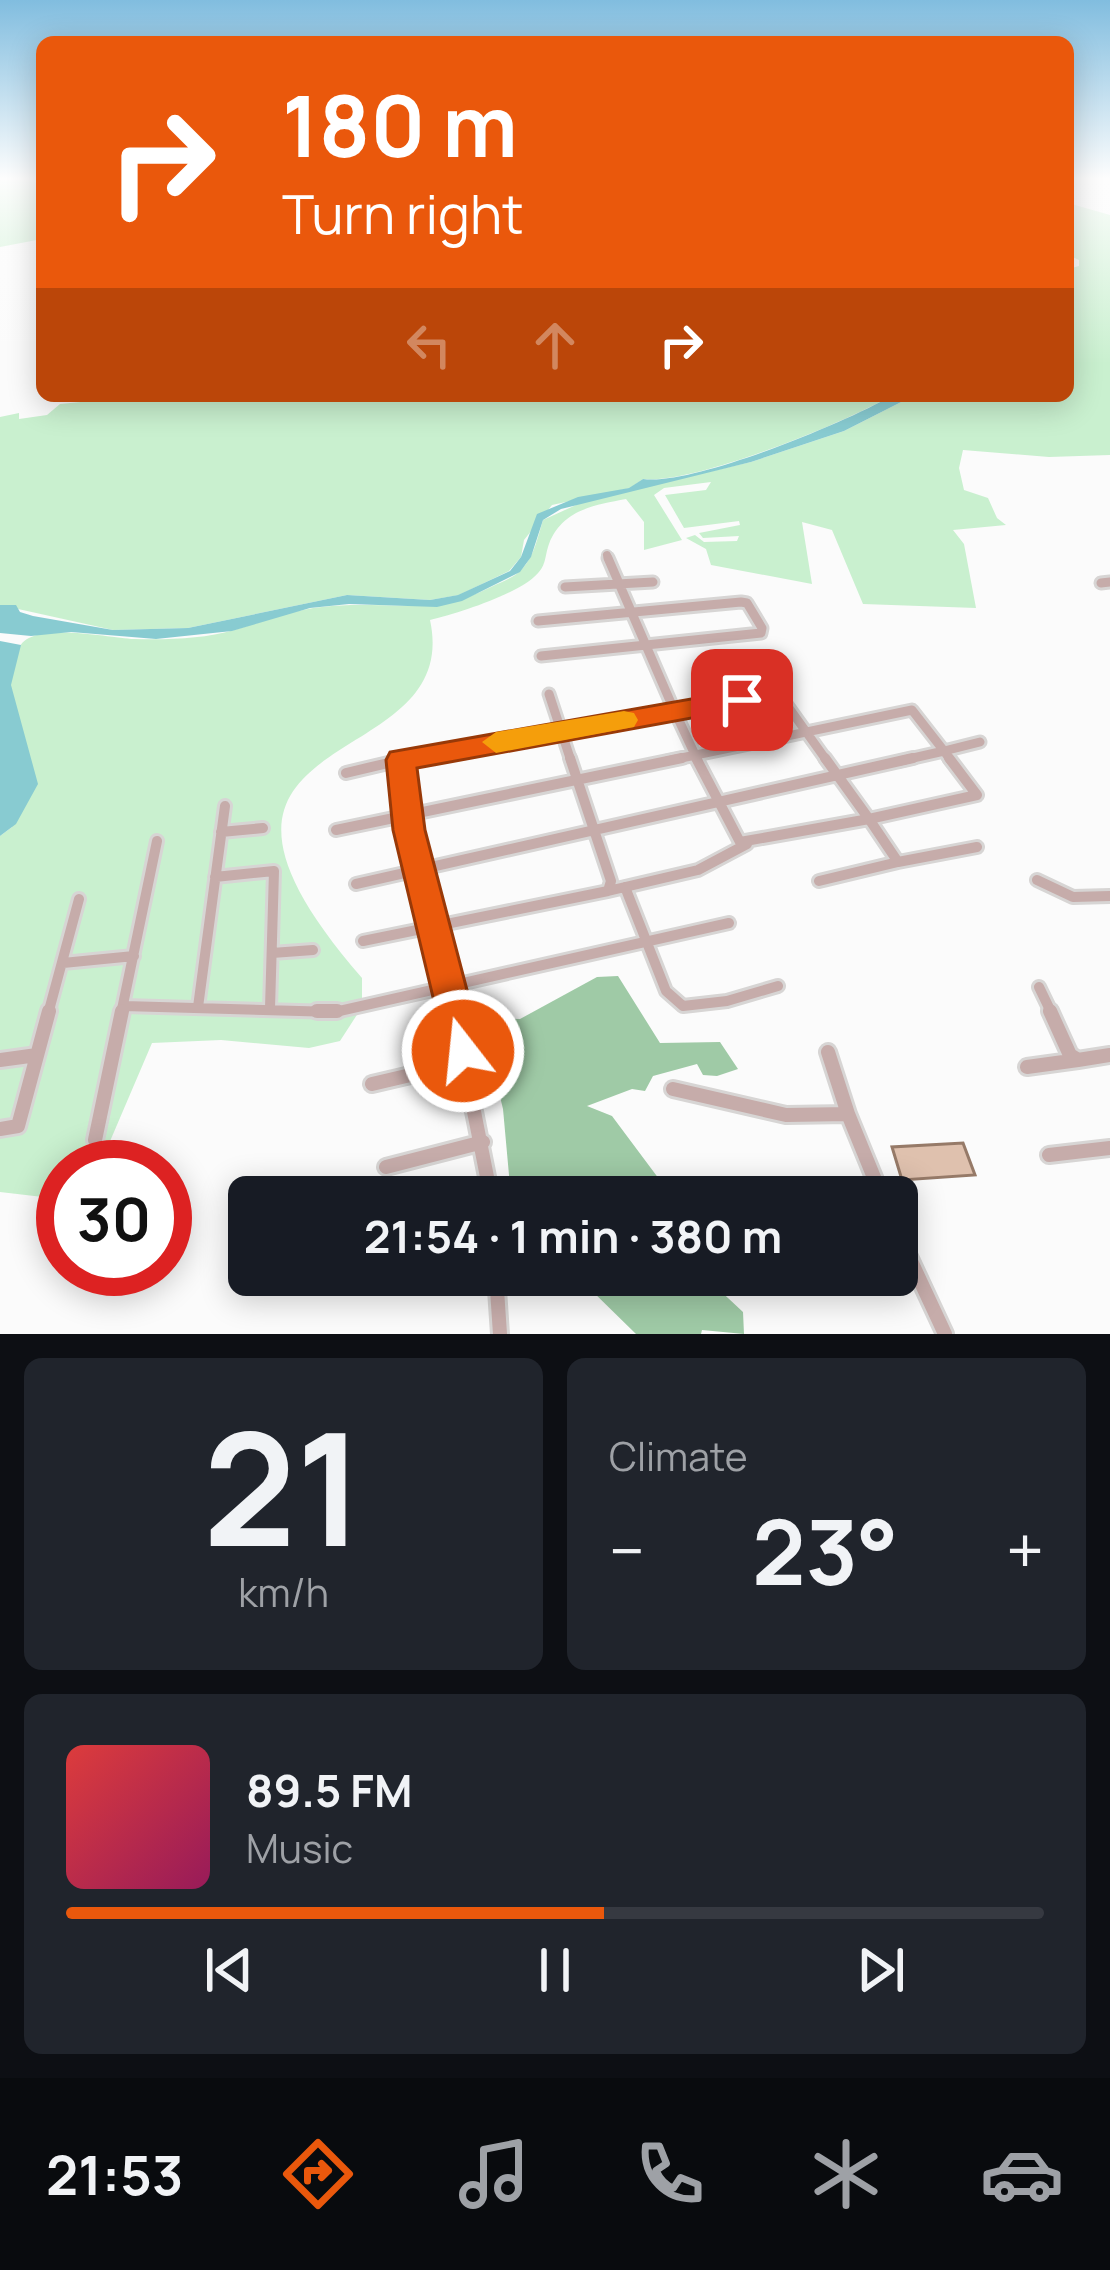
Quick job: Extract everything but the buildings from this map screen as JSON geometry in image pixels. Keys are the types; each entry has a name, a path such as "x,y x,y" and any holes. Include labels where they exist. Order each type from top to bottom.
{"street":[{"path":"607,555 642,644 739,840 747,844"},
{"path":"565,587 653,581"},
{"path":"538,621 747,603 762,628 761,633 542,656"},
{"path":"549,694 611,881 608,891"},
{"path":"346,773 779,694 898,862"},
{"path":"336,830 912,710 977,795 747,844 698,870 363,941"},
{"path":"356,884 980,742"},
{"path":"401,760 406,815 466,1062 488,1176"},
{"path":"198,1007 224,806"},
{"path":"221,832 263,828"},
{"path":"95,1140 157,841"},
{"path":"819,881 977,847"},
{"path":"215,877 274,872 270,1009"},
{"path":"1037,880 1073,897 1110,896"},
{"path":"625,887 666,991 682,1006 727,1001 778,986"},
{"path":"0,1129 18,1126 80,899"},
{"path":"124,1006 335,1012 729,923"},
{"path":"272,952 313,950"},
{"path":"63,963 134,956"},
{"path":"1040,987 1066,1049 1078,1060"},
{"path":"828,1052 873,1176"},
{"path":"0,1060 37,1055"},
{"path":"1027,1067 1110,1055"},
{"path":"372,1084 466,1062"},
{"path":"673,1089 786,1114 848,1114"},
{"path":"386,1167 483,1142"},
{"path":"1049,1155 1110,1148"},
{"path":"918,1276 945,1334"},
{"path":"497,1296 500,1334"}],"green space":[{"path":"0,239 36,239 36,240 0,247"},
{"path":"1074,239 1110,239 1110,455 1049,457 963,450 959,468 964,490 988,498 997,518 1006,525 953,530 964,544 976,608 863,604 832,530 802,522 812,584 711,565 706,549 686,538 737,541 739,536 703,538 699,533 740,525 739,521 684,528 665,495 706,490 711,482 664,488 654,495 682,540 644,550 644,522 626,499 571,516 555,533 534,577 485,603 430,620 428,671 402,707 324,761 293,792 281,834 301,894 362,978 362,1007 340,1041 309,1048 221,1040 152,1043 111,1140 36,1140 36,1196 0,1192 0,836 12,827 10,684 20,646 28,638 56,633 185,638 311,609 448,602 515,575 530,559 543,520 587,500 751,462 844,431 901,402 1074,402 1074,267 1079,266"},
{"path":"879,402 805,436 731,462 643,479 630,488 552,505 524,540 521,557 509,571 459,595 430,600 347,595 188,628 113,630 0,605 0,417 47,415 60,404"},
{"path":"618,976 660,1043 720,1042 738,1069 703,1075 697,1064 653,1076 645,1091 632,1089 587,1106 612,1116 657,1176 509,1176 503,1109 481,1018 520,1019 597,977"},
{"path":"597,1296 726,1296 743,1312 744,1334 702,1330 701,1334 636,1334"}],"water":[{"path":"879,402 901,402 844,431 751,462 561,509 543,520 531,557 520,572 462,601 437,607 349,604 310,608 232,631 156,639 71,632 0,633 0,605 16,605 20,612 33,616 113,630 188,628 347,595 430,600 458,595 510,571 521,557 537,514 578,497 629,488 643,479 666,479 731,463"},
{"path":"0,641 21,645 11,685 38,784 16,824 0,836"}],"slow traffic":[{"path":"496,742 624,720"}],"route":[{"path":"463,1051 409,830 401,760 742,700"}]}
